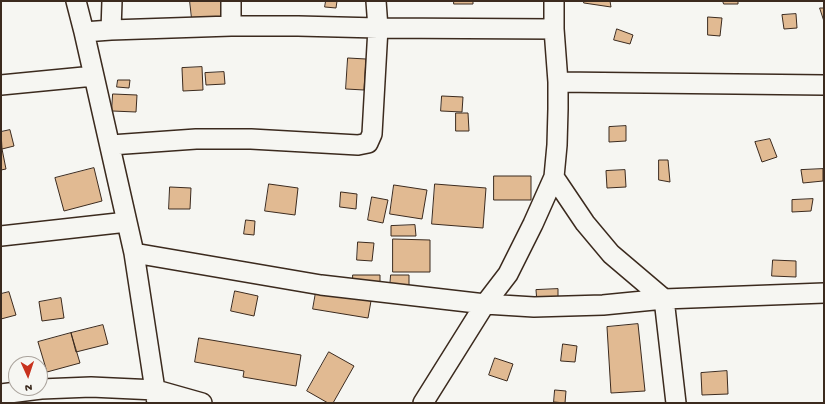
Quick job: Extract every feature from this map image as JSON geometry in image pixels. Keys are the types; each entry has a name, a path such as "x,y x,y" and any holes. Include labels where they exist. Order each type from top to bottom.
{"street":[{"path":"76,1 111,145 134,253 157,396"},
{"path":"111,30 112,1"},
{"path":"231,26 232,1"},
{"path":"111,145 196,138 251,139 358,145 368,143 372,134 378,28 376,1"},
{"path":"423,403 486,304 508,274 554,177 557,138 558,82 554,29 554,1"},
{"path":"84,32 231,26 554,29"},
{"path":"1,85 94,76"},
{"path":"558,82 824,85"},
{"path":"554,177 585,223 611,254 664,299 676,403"},
{"path":"1,236 127,222"},
{"path":"134,253 321,285 486,304 534,307 603,305 664,299 824,293"},
{"path":"1,394 41,388 91,386 202,403"}],"building":[{"path":"190,1 222,1 223,17 192,19"},
{"path":"326,1 337,1 336,8 325,7"},
{"path":"454,1 473,1 473,4 454,4"},
{"path":"584,1 610,1 611,7 584,3"},
{"path":"723,1 738,1 738,4 724,4"},
{"path":"820,8 824,8 824,21"},
{"path":"796,14 797,28 784,29 782,15"},
{"path":"708,17 722,18 720,36 708,35"},
{"path":"617,29 633,35 630,44 614,40"},
{"path":"348,58 366,59 364,90 346,89"},
{"path":"202,67 203,90 183,91 182,68"},
{"path":"224,72 225,84 206,85 205,73"},
{"path":"118,80 130,80 129,88 117,87"},
{"path":"113,94 137,95 136,112 112,111"},
{"path":"442,96 463,97 462,112 441,111"},
{"path":"456,113 468,113 469,131 456,131"},
{"path":"626,126 626,141 609,142 609,127"},
{"path":"10,130 14,146 2,149 1,132"},
{"path":"770,139 777,157 762,162 755,142"},
{"path":"1,149 6,169 1,170"},
{"path":"659,160 668,160 670,182 659,180"},
{"path":"94,168 102,201 64,211 55,178"},
{"path":"823,169 823,181 803,183 801,170"},
{"path":"625,170 626,187 607,188 606,171"},
{"path":"494,176 531,176 531,200 494,200"},
{"path":"269,184 298,188 295,215 265,211"},
{"path":"435,184 486,188 483,228 432,224"},
{"path":"394,185 427,190 422,219 390,214"},
{"path":"170,187 191,188 190,209 169,209"},
{"path":"341,192 357,194 356,209 340,207"},
{"path":"372,197 388,200 383,223 368,220"},
{"path":"813,199 811,211 792,212 792,200"},
{"path":"246,220 255,221 254,235 244,234"},
{"path":"415,225 416,236 391,236 391,226"},
{"path":"393,239 430,240 430,272 393,272"},
{"path":"358,242 374,243 372,261 357,260"},
{"path":"773,260 796,261 796,277 772,276"},
{"path":"353,275 380,275 380,288 353,287"},
{"path":"391,275 409,275 409,288 390,288"},
{"path":"558,289 558,301 537,302 536,290"},
{"path":"235,291 258,296 254,316 231,311"},
{"path":"9,292 16,315 1,319 1,294"},
{"path":"316,292 371,301 368,318 313,309"},
{"path":"61,298 64,318 42,321 39,302"},
{"path":"638,324 645,391 611,393 607,327"},
{"path":"103,325 108,344 76,352 71,333"},
{"path":"71,333 80,363 48,372 48,356 42,356 38,342"},
{"path":"199,338 301,355 296,386 243,377 244,371 195,362"},
{"path":"563,344 577,346 575,362 561,361"},
{"path":"329,352 354,366 333,403 328,403 307,391"},
{"path":"495,358 513,364 507,381 489,375"},
{"path":"727,371 728,394 702,395 701,373"},
{"path":"555,390 566,391 565,403 554,402"}]}
